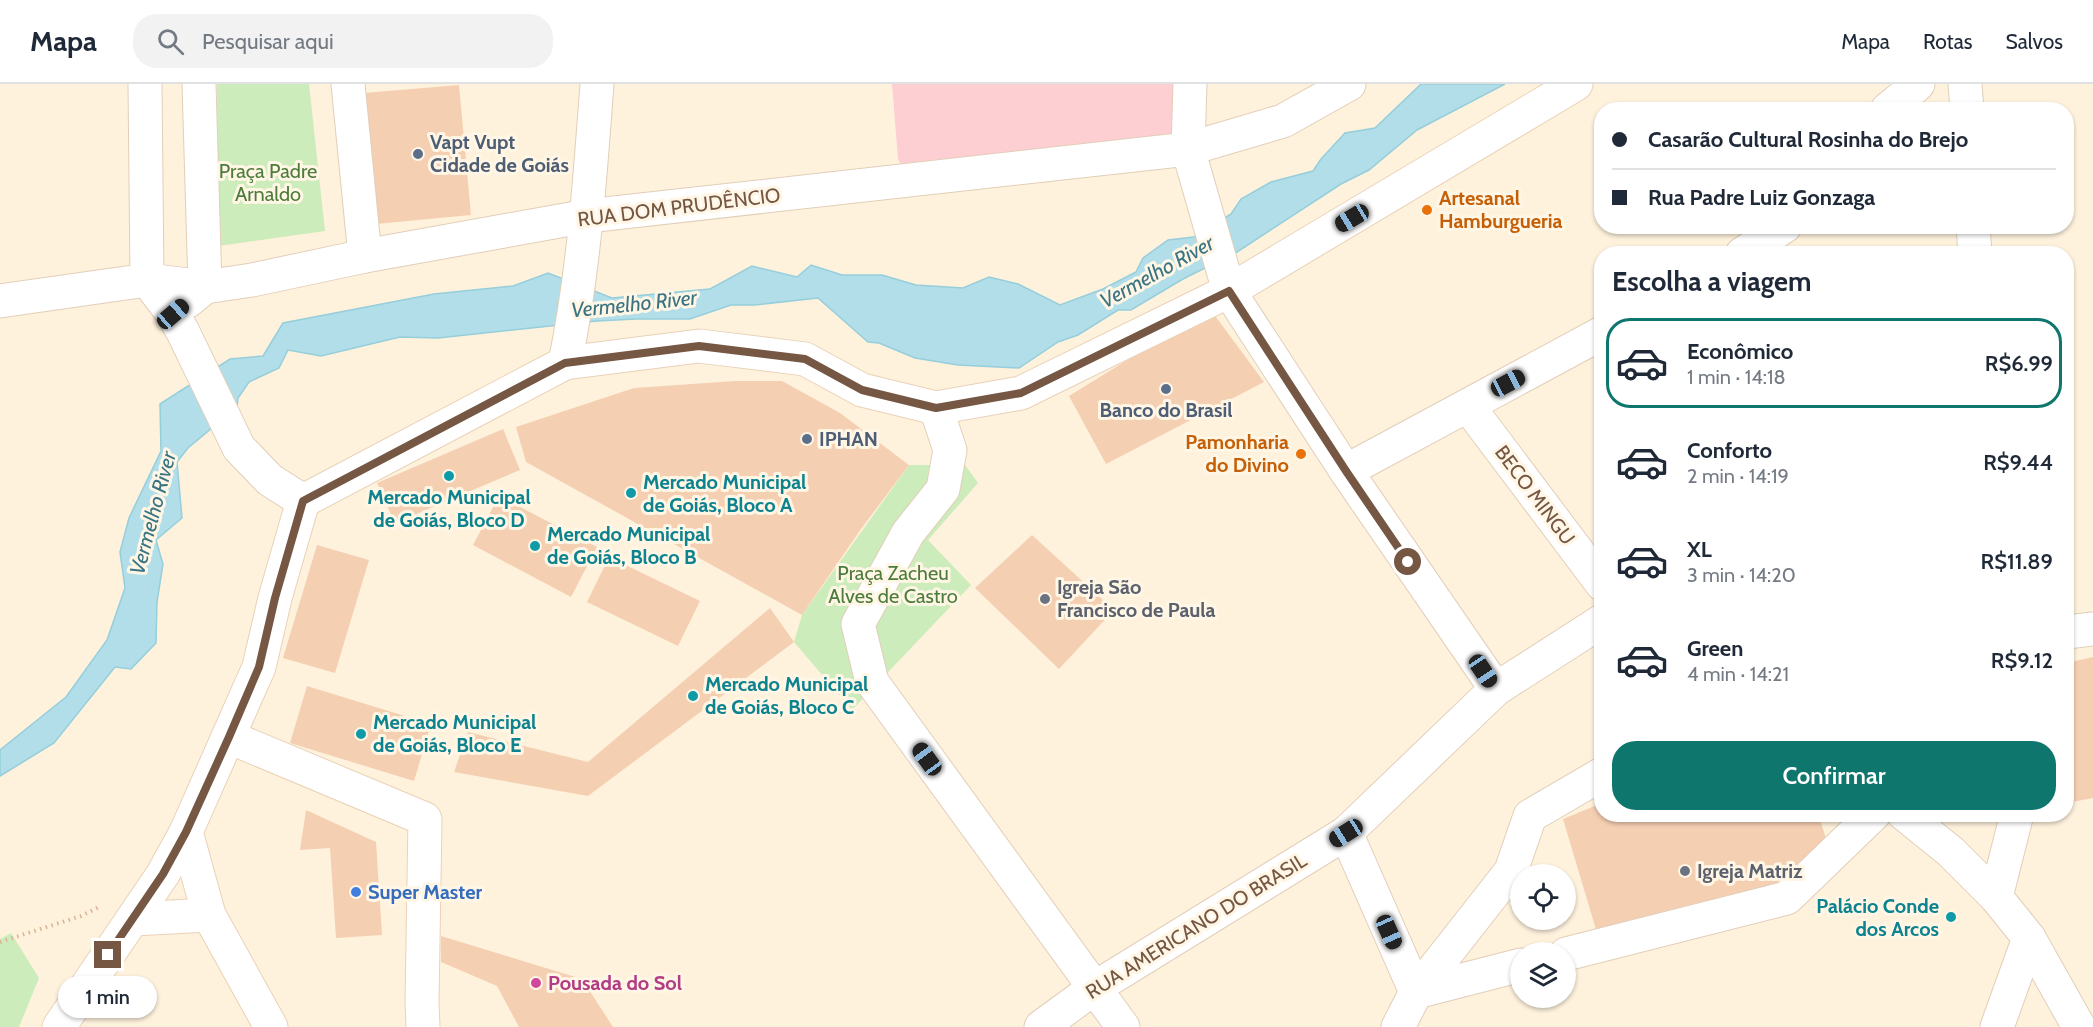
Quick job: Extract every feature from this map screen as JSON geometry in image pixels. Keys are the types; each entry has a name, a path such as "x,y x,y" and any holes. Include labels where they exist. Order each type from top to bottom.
{"street":[{"path":"145,84 147,280 178,323 239,448 270,480 303,501"},
{"path":"178,323 205,287 199,84"},
{"path":"348,84 365,256"},
{"path":"565,363 586,226 597,84"},
{"path":"1190,84 1191,158 1225,277 1346,471 1496,689"},
{"name":"RUA DOM PRUDÊNCIO","path":"0,301 147,280 205,287 252,280 365,256 586,226 1191,158 1283,121 1349,84"},
{"path":"59,1027 163,874 186,832 259,667 275,598 303,501 565,363 699,346 805,359 862,390 936,408 1021,393 1225,277 1576,84"},
{"path":"1897,102 1918,84"},
{"path":"1965,84 1966,102"},
{"path":"1754,246 1773,234"},
{"path":"1346,471 1594,337"},
{"name":"BECO MINGU","path":"1468,406 1594,573"},
{"path":"936,408 950,450 943,489 908,533 858,624 872,682 1123,1027"},
{"name":"RUA AMERICANO DO BRASIL","path":"1041,1027 1093,988 1346,833 1496,689 1594,626"},
{"path":"2074,631 2093,629"},
{"path":"229,737 425,819 423,1027"},
{"path":"1398,1027 1416,992 1511,872 1530,816 1594,779"},
{"path":"1576,951 1787,898 1866,822"},
{"path":"1914,822 1951,852 1996,897 2029,938 2079,1027"},
{"path":"1996,897 2015,822"},
{"path":"186,832 209,915 271,1027"},
{"path":"1346,833 1416,992"},
{"path":"133,919 209,915"},
{"path":"1997,1027 2029,938"},
{"path":"1416,992 1510,968"}],"path":[{"path":"0,942 81,916 102,906"}],"shaded area":[{"path":"892,84 1177,84 1175,147 906,176 898,159"}],"green space":[{"name":"Praça Padre Arnaldo","path":"217,84 309,84 325,231 218,246"},
{"name":"Praça Zacheu Alves de Castro","path":"909,465 965,465 978,483 928,540 971,585 852,710 794,642 802,615"},
{"path":"11,933 39,978 19,1027 0,1027 0,939"}],"water":[{"name":"Vermelho River","path":"1421,84 1505,84 1417,130 1369,170 1341,184 1237,252 1183,279 1131,310 1118,310 1078,335 1058,342 1019,368 958,365 915,358 879,343 868,342 818,298 754,305 731,305 690,319 597,321 438,338 400,337 321,356 288,350 279,368 249,382 238,398 237,407 188,448 177,462 182,518 156,540 163,564 157,602 156,643 131,669 115,667 54,743 0,776 0,750 66,697 107,640 125,588 120,552 129,518 161,451 160,404 230,359 263,356 283,323 434,294 513,286 548,273 612,298 710,289 752,266 797,277 811,265 842,275 882,275 916,285 963,288 989,277 1018,284 1060,305 1103,289 1136,272 1143,258 1168,240 1194,237 1231,214 1241,199 1271,182 1313,171 1345,133 1375,128"}],"building":[{"name":"Vapt Vupt Cidade de Goiás","path":"459,85 471,215 376,224 364,93"},
{"name":"Banco do Brasil","path":"1210,309 1264,382 1106,464 1069,396"},
{"path":"735,381 782,381 840,413 909,465 861,529 802,615 526,462 516,427 634,388"},
{"name":"Mercado Municipal de Goiás, Bloco D","path":"503,429 520,470 395,523 377,483"},
{"name":"Mercado Municipal de Goiás, Bloco B","path":"499,496 597,547 571,597 473,545"},
{"name":"Igreja São Francisco de Paula","path":"1032,535 1114,610 1059,669 975,588"},
{"name":"Mercado Municipal de Goiás, Bloco E","path":"317,545 369,560 335,673 283,658"},
{"name":"Mercado Municipal de Goiás, Bloco B","path":"609,557 700,601 678,646 587,602"},
{"name":"Mercado Municipal de Goiás, Bloco C","path":"770,608 794,642 588,796 454,772 468,732 588,762"},
{"path":"2093,657 2093,798 2074,802 2074,661"},
{"name":"Mercado Municipal de Goiás, Bloco E","path":"307,686 431,724 414,781 290,743"},
{"name":"Igreja Matriz","path":"1594,806 1594,822 1821,822 1828,844 1757,898 1597,933 1563,819"},
{"name":"Super Master","path":"306,810 376,842 382,935 336,938 330,848 300,850"},
{"name":"Pousada do Sol","path":"441,936 582,979 613,1027 519,1027 497,986 441,962"}],"place":[{"name":"Vapt Vupt Cidade de Goiás","path":"418,154"},
{"name":"Artesanal Hamburgueria","path":"1427,210"},
{"name":"Banco do Brasil","path":"1166,389"},
{"name":"IPHAN","path":"807,439"},
{"name":"Pamonharia do Divino","path":"1301,454"},
{"name":"Mercado Municipal de Goiás, Bloco D","path":"449,476"},
{"name":"Mercado Municipal de Goiás, Bloco A","path":"631,493"},
{"name":"Mercado Municipal de Goiás, Bloco B","path":"535,546"},
{"name":"Igreja São Francisco de Paula","path":"1045,599"},
{"name":"Mercado Municipal de Goiás, Bloco C","path":"693,696"},
{"name":"Mercado Municipal de Goiás, Bloco E","path":"361,734"},
{"name":"Igreja Matriz","path":"1685,871"},
{"name":"Super Master","path":"356,892"},
{"name":"Palácio Conde dos Arcos","path":"1951,917"},
{"name":"Pousada do Sol","path":"536,983"}],"route":[{"path":"108,955 163,874 186,832 229,737 259,667 275,598 303,501 565,363 699,346 805,359 862,390 936,408 1021,393 1229,291 1408,562"}]}
